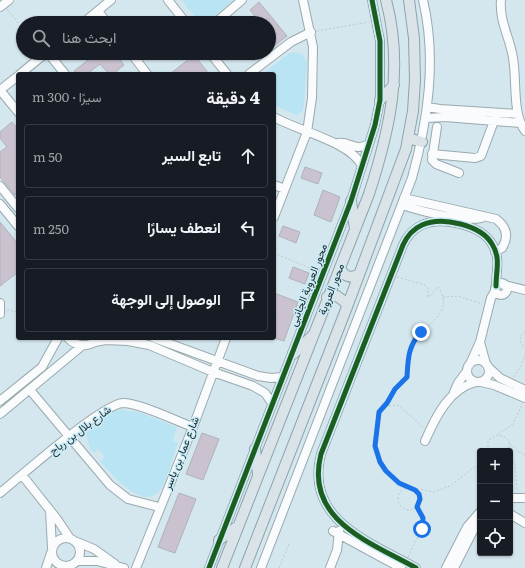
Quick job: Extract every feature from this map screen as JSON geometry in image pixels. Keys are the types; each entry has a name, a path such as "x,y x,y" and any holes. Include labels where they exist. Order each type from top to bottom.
{"main road":[{"name":"محور العروبة","path":"222,568 315,333 327,297 369,194 383,152 392,108 394,85 393,44 386,0"},
{"name":"محور العروبة","path":"245,568 347,307 398,172 408,138 414,100 416,59 409,0"},
{"path":"380,100 394,85"},
{"path":"408,138 422,142"},
{"path":"351,202 355,229"},
{"path":"340,267 347,276 352,277 359,274"},
{"path":"327,297 337,296 342,299 347,307"},
{"path":"292,354 315,333"},
{"path":"255,449 258,476"},
{"path":"219,540 238,526"}],"street":[{"path":"92,16 112,0"},
{"path":"168,0 181,16"},
{"path":"223,16 242,0"},
{"path":"276,212 307,132 314,81 311,32 303,0"},
{"name":"محور العروبة الجانبى","path":"209,568 351,202 369,144 380,100 380,40 378,21 372,0"},
{"path":"261,568 403,201 422,142 426,118 430,62 428,30 423,0"},
{"path":"501,0 502,21 514,60 518,114 525,131"},
{"path":"98,11 102,16"},
{"path":"276,53 291,42 311,32"},
{"path":"23,72 38,60"},
{"path":"53,60 63,72"},
{"path":"136,60 145,72"},
{"path":"216,60 225,72"},
{"path":"252,72 267,60"},
{"path":"16,77 0,90 16,110"},
{"path":"427,107 440,113 496,117 521,123"},
{"path":"426,118 440,113"},
{"path":"496,117 518,114"},
{"path":"432,154 478,157 483,154 496,117"},
{"path":"276,118 307,132 337,143 353,153 362,166"},
{"path":"437,127 432,160 436,164 459,173"},
{"path":"337,143 343,142 358,147 369,144"},
{"path":"0,186 16,206"},
{"path":"276,186 285,189"},
{"path":"403,201 456,209 483,217 496,219 505,228 506,242 502,248 496,252"},
{"path":"403,201 414,209 459,218 478,219 483,217"},
{"path":"0,204 16,224"},
{"path":"414,209 424,204"},
{"path":"403,565 338,522 322,496 319,482 320,461 391,274 408,235 416,228 432,222 443,222 473,228 489,240 496,252 501,289"},
{"path":"426,438 439,414 454,392 480,342 491,298 501,289 524,290"},
{"path":"0,401 42,367 57,340"},
{"path":"71,340 83,346"},
{"path":"0,414 83,346 97,340 138,342 259,389 272,403"},
{"path":"159,340 264,378 283,377"},
{"name":"شارع عمار بن ياسر","path":"136,568 159,507 193,427 225,340"},
{"path":"454,392 488,376 487,366 480,342"},
{"path":"468,367 476,360 487,366 500,378 525,390"},
{"path":"468,367 469,378 478,382 494,385 525,399"},
{"path":"30,390 104,479 122,495 137,503 159,507"},
{"name":"شارع بلال بن رباح","path":"0,493 69,437 109,407 122,403 134,405 193,427"},
{"path":"22,475 69,537 94,549 121,567"},
{"path":"50,510 52,551 57,563 63,567 69,566 77,561 97,562 121,567"},
{"path":"446,568 467,527 477,515"},
{"path":"513,516 525,523"},
{"path":"330,568 337,550 336,532 338,522"},
{"path":"454,568 477,525"},
{"path":"336,532 403,565 416,568"},
{"path":"46,568 58,539 69,537"},
{"path":"77,542 80,552 77,561"}],"path":[{"path":"4,4 16,20"},
{"path":"311,32 378,21"},
{"path":"276,255 323,274"},
{"path":"391,274 425,286 428,289 428,296 430,296 435,287 438,287 442,297 442,306 437,319 418,336 410,347 407,360 407,377 395,389 377,416 374,442 383,468 399,483 413,489 420,497 417,507 422,515 423,525 403,565"},
{"path":"442,297 454,296 490,306"},
{"path":"0,309 16,312"},
{"path":"525,331 521,336 520,342 525,349"},
{"path":"511,383 525,354"},
{"path":"487,448 488,440 512,425 525,399"},
{"path":"384,407 398,405 406,414 416,419 426,438"},
{"path":"498,435 505,437 519,452 525,455"},
{"path":"509,448 510,443"},
{"path":"513,461 515,464 517,498"},
{"path":"417,507 407,510 402,508 398,501 399,495 402,491 407,488 429,492 443,490 457,482 477,465"},
{"path":"279,568 290,542"}],"shaded area":[{"path":"182,0 234,0 214,16 195,16"},
{"path":"294,52 302,54 307,62 304,105 302,112 296,115 276,106 276,72 266,72 288,54"},
{"path":"120,410 138,412 177,427 173,441 178,443 166,479 161,489 154,495 146,497 128,489 100,461 105,457 98,449 94,453 90,449 86,433 112,412"}],"building":[{"path":"259,2 271,16 255,16 250,10"},
{"path":"276,23 287,36 276,45"},
{"path":"88,60 120,60 124,65 115,72 107,72 100,64 90,72 74,71"},
{"path":"188,60 198,60 207,72 173,72"},
{"path":"12,122 16,127 15,195 0,177 0,152 7,147 0,138 0,132"},
{"path":"305,167 322,173 318,184 301,178"},
{"path":"323,190 340,197 331,222 314,215"},
{"path":"0,222 16,242 16,274 0,286"},
{"path":"283,226 300,232 296,243 279,236"},
{"path":"293,267 309,273 305,284 289,278"},
{"path":"276,294 298,302 284,341 276,339"},
{"path":"202,433 219,439 203,480 186,474"},
{"path":"179,493 196,499 175,553 158,547"}],"cycle path":[{"path":"209,568 351,201 375,125 380,100 380,41 372,0"},
{"path":"416,568 361,538 345,526 331,512 322,496 318,477 321,454 403,245 413,231 430,222 450,222 470,227 487,237 495,249 497,259 496,286"}],"route":[{"path":"421,332 410,347 407,360 408,376 395,389 387,403 378,414 374,442 375,450 383,468 399,483 415,490 419,494 420,499 417,507 423,518 422,529"}]}
